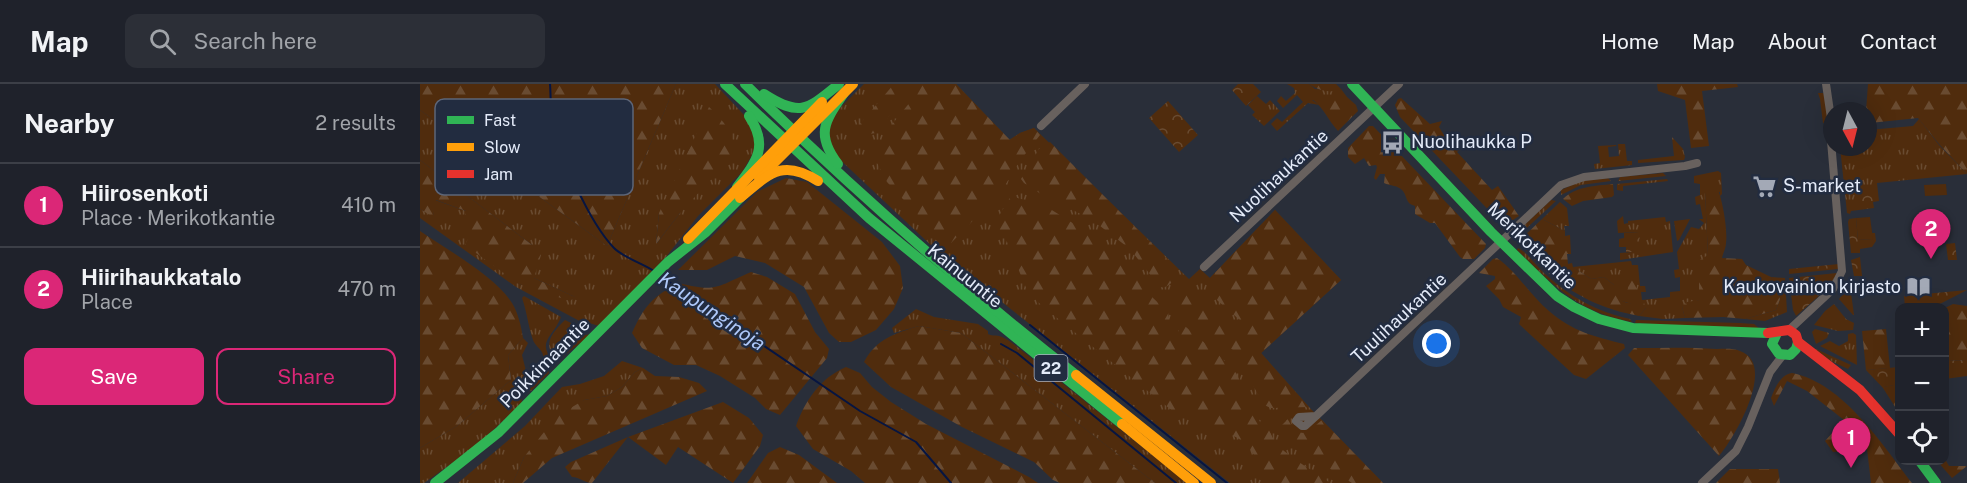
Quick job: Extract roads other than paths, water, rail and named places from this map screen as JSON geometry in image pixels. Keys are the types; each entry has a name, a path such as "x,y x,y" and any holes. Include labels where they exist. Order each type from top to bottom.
{"main road":[{"name":"Kainuuntie","path":"724,84 854,205 927,267 1194,483"},
{"path":"724,84 754,122 761,136 760,152 738,193"},
{"name":"Kainuuntie","path":"745,84 879,210 1001,315 1211,483"},
{"path":"750,84 780,105 797,110 811,106 841,87"},
{"name":"Poikkimaantie","path":"435,483 478,450 519,413 670,260 702,223 738,193 841,87 853,84"},
{"name":"Merikotkantie","path":"1352,84 1503,242 1557,296 1574,308 1599,319 1633,328 1777,333 1787,344"},
{"path":"841,87 824,125 823,141 830,154 879,210"},
{"path":"738,193 777,170 791,168 805,171 854,205"},
{"name":"Merikotkantie","path":"1740,333 1787,344 1832,368 1860,390 1895,430"},
{"path":"1923,465 1936,483"}],"street":[{"path":"1041,126 1085,84"},
{"name":"Nuolihaukantie","path":"1204,267 1399,84"},
{"path":"1702,483 1736,451 1748,428 1770,372 1804,317 1833,289 1842,271 1831,141 1832,125 1826,84"},
{"name":"Tuulihaukantie","path":"1316,416 1503,242 1552,193 1571,180 1697,163"}],"waterway":[{"name":"Kaupunginoja","path":"550,84 551,99"},
{"name":"Kaupunginoja","path":"580,195 604,237 614,248 654,271"},
{"name":"Kaupunginoja","path":"661,276 860,411 916,442 951,483"},
{"path":"1030,325 1227,483"},
{"path":"1001,344 1017,353 1176,483"}],"place":[{"name":"Nuolihaukka P","path":"1393,142"},
{"name":"S-market","path":"1765,186"},
{"name":"Hiirihaukkatalo","path":"1931,259"},
{"name":"Kaukovainion kirjasto","path":"1919,287"},
{"name":"Hiirosenkoti","path":"1851,468"}]}
